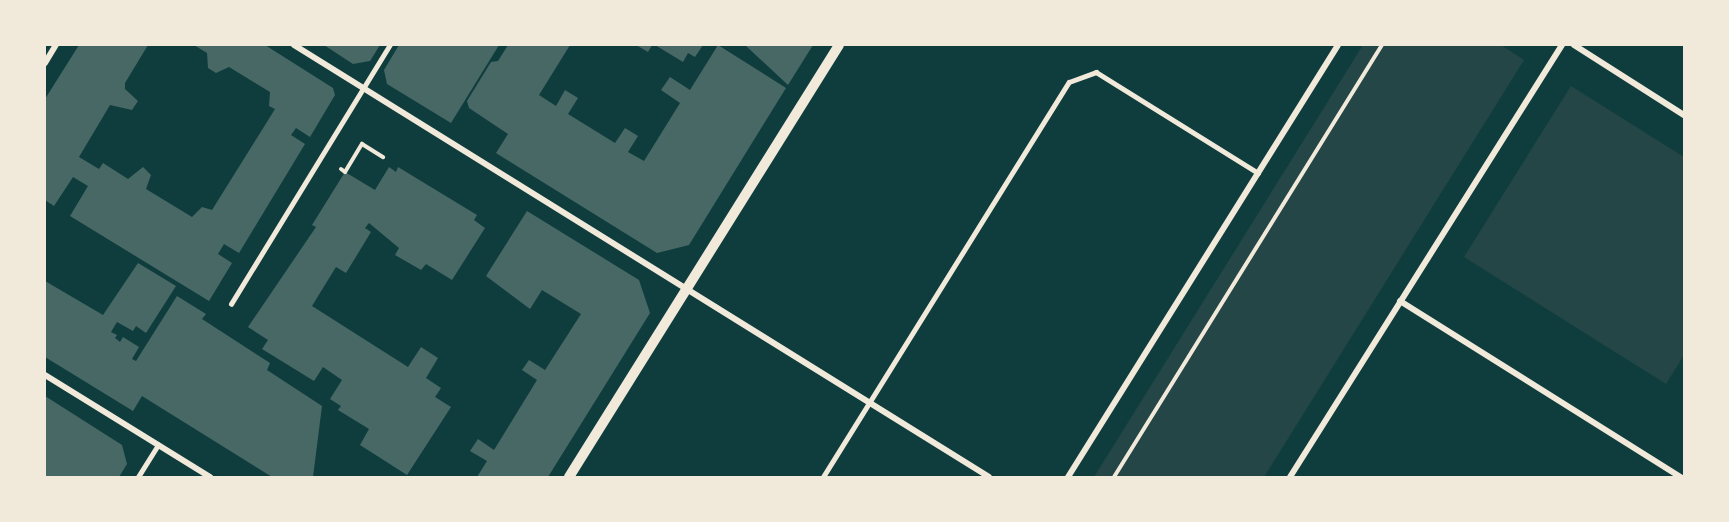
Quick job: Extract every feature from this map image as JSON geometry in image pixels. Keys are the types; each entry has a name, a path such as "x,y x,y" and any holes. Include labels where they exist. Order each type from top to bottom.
{"street":[{"path":"45,63 56,45"},
{"path":"294,45 989,477"},
{"path":"569,477 839,45"},
{"path":"1068,477 1338,45"},
{"path":"1290,477 1562,45"},
{"path":"1574,45 1684,115"},
{"path":"1400,301 1681,477"},
{"path":"45,375 210,477"}],"lane":[{"path":"231,304 390,45"},
{"path":"823,477 1069,82 1086,73 1095,72 1258,173"},
{"path":"138,477 158,445"}],"path":[{"path":"1114,477 1382,45"},
{"path":"341,169 345,172 362,144 383,158"}],"shaded area":[{"path":"1363,45 1501,45 1524,60 1264,477 1094,477"},
{"path":"1571,86 1684,157 1684,355 1666,384 1464,257"}],"building":[{"path":"79,45 148,45 125,83 125,89 138,101 132,110 110,105 79,157 99,169 103,163 128,179 143,167 151,175 146,189 192,217 202,207 212,210 275,109 269,106 270,92 229,67 216,73 208,68 207,53 194,45 265,45 333,88 335,95 310,137 296,128 291,135 305,144 239,253 224,244 218,254 232,263 209,301 70,216 88,186 73,177 54,206 45,200 45,99"},
{"path":"324,45 380,45 370,61 353,64"},
{"path":"399,45 499,45 451,123 387,84 384,70"},
{"path":"508,45 570,45 539,95 556,106 565,90 578,98 568,114 615,143 625,128 638,136 628,152 644,161 680,103 661,90 670,77 690,90 718,45 786,88 689,245 657,253 496,153 508,134 469,108 467,101 491,62 498,61"},
{"path":"636,45 652,45 648,52"},
{"path":"655,45 703,45 695,57 688,53 683,62"},
{"path":"745,45 813,45 788,85"},
{"path":"389,167 396,172 398,167 477,215 474,220 485,228 452,280 426,264 421,270 395,255 399,248 369,223 365,228 371,232 346,273 336,267 312,306 408,367 421,347 438,358 426,378 441,388 435,397 451,407 407,475 360,445 369,429 338,410 341,406 330,399 342,380 323,367 314,381 262,349 268,340 248,327 316,227 312,225 345,172 375,190"},
{"path":"527,211 639,280 650,313 548,477 477,477 487,461 470,451 478,439 494,450 537,380 522,370 529,360 545,370 581,314 542,290 530,309 486,276"},
{"path":"138,263 176,286 146,333 136,326 133,331 117,322 111,332 117,335 115,338 120,342 123,337 139,347 132,359 136,361 177,296 206,314 202,319 270,363 267,370 322,406 313,477 272,477 142,396 133,411 45,357 45,281 103,315"},
{"path":"45,396 122,445 127,464 119,477 45,477"}]}
